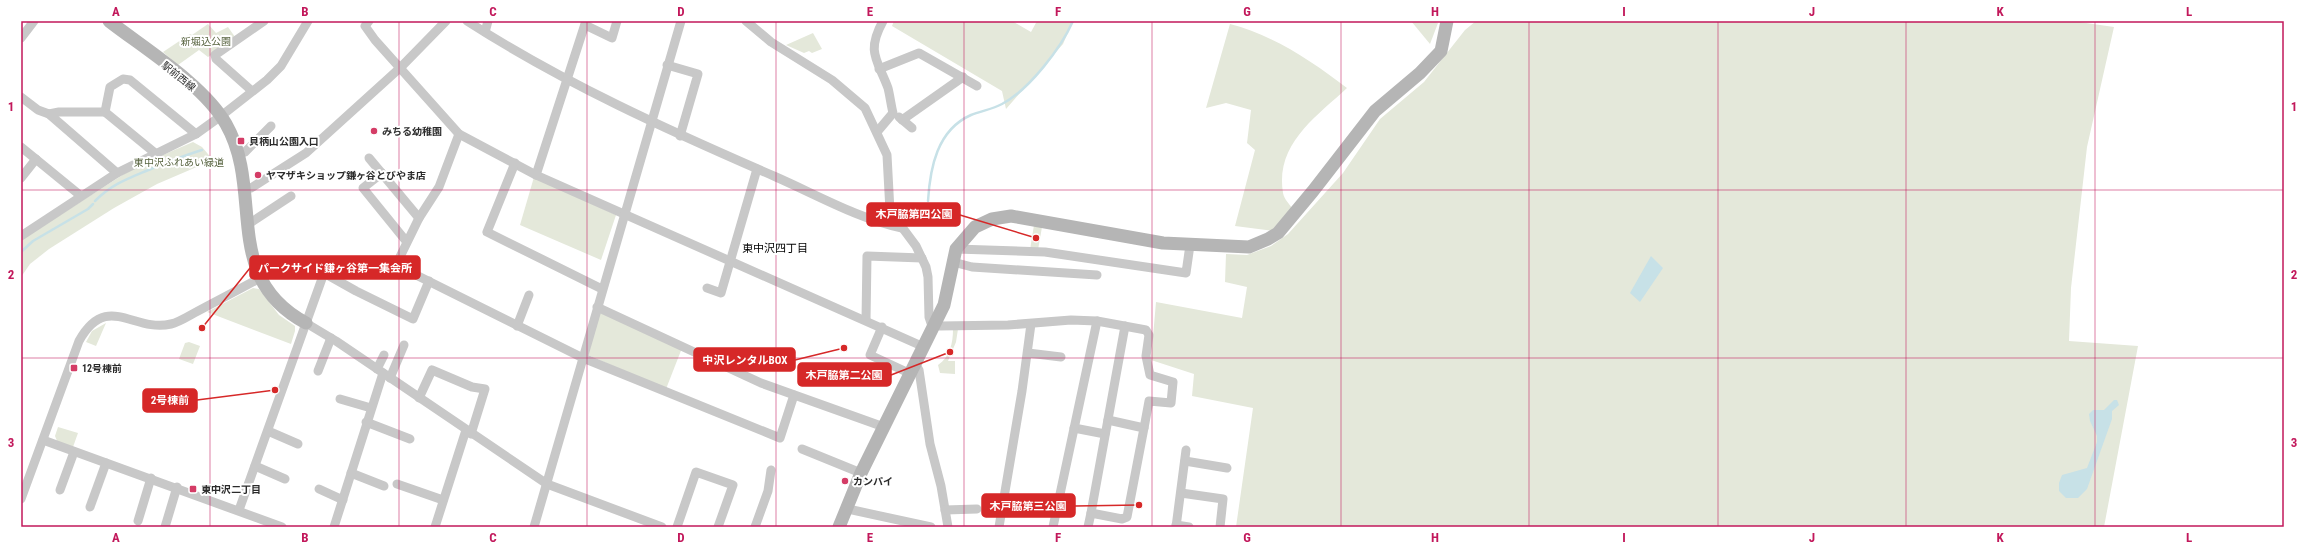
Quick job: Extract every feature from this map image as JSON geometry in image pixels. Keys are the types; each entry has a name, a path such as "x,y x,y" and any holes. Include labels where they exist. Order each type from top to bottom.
{"street":[{"path":"21,38 34,21"},
{"name":"駅前西線","path":"109,21 193,86 210,102 221,116 237,149 245,189 247,225 252,258 260,278 287,312 306,323"},
{"path":"252,91 216,60 215,55 264,21"},
{"path":"21,236 117,172 196,134 221,116 281,66 308,21"},
{"path":"369,21 365,26 459,134 536,174 924,347"},
{"path":"245,189 251,188 306,153 401,67 446,21"},
{"path":"467,21 513,51 651,123 848,209 889,225 902,228"},
{"path":"485,32 488,21"},
{"path":"536,174 586,23 612,38 617,21"},
{"path":"534,527 680,21"},
{"path":"746,21 771,42 805,62 855,98 865,108 887,155 890,211 922,258 928,277 929,321 934,324 1030,324 1071,320 1097,321 1146,330 1149,335 1146,356 1150,375 1173,382 1171,403 1149,401 1127,517 1121,523 1091,513"},
{"path":"883,21 874,41 874,57 888,89 893,113 912,128"},
{"path":"840,527 861,472 944,305 956,249 975,227 1002,216 1011,216 1156,241 1190,245 1249,247 1278,233 1313,191 1375,111 1420,74 1441,51 1447,21"},
{"path":"879,69 919,53 963,76 977,86"},
{"path":"668,65 698,74 680,136"},
{"path":"902,120 963,76"},
{"path":"105,112 110,87 123,79 130,80 196,134"},
{"path":"21,97 38,110 49,114 117,172"},
{"path":"49,114 59,112 105,112 155,153"},
{"path":"877,132 893,113"},
{"path":"237,149 245,152 271,126"},
{"path":"459,134 439,187 419,218 396,265 583,358 780,438 794,396"},
{"path":"21,147 81,196"},
{"path":"369,158 419,218"},
{"path":"21,178 36,159"},
{"path":"515,163 487,232 602,289"},
{"path":"707,288 721,293 757,169"},
{"path":"382,173 363,188 406,242"},
{"path":"247,225 291,196"},
{"path":"956,249 1045,252 1186,273 1190,245"},
{"path":"866,320 867,256 922,258"},
{"path":"952,262 972,267 1097,275"},
{"path":"239,510 324,273 356,291 414,319 429,281"},
{"path":"21,499 80,340 86,329 93,322 108,316 119,315 146,324 171,324 260,278"},
{"path":"517,326 529,295"},
{"path":"597,307 761,383 884,427"},
{"path":"1053,527 1097,321"},
{"path":"306,323 331,338 547,484 662,527"},
{"path":"998,527 1028,353 1030,324"},
{"path":"1088,527 1125,326"},
{"path":"882,327 870,355 919,370 930,444 948,527"},
{"path":"318,371 331,338"},
{"path":"383,373 404,345"},
{"path":"1028,353 1061,357"},
{"path":"334,527 366,422 383,373 384,355"},
{"path":"419,398 432,370 472,387 485,389 435,527"},
{"path":"340,399 371,408"},
{"path":"1108,420 1144,428"},
{"path":"366,422 410,440"},
{"path":"1074,428 1105,434"},
{"path":"268,431 298,444"},
{"path":"43,440 177,487 282,527"},
{"path":"802,449 861,472"},
{"path":"1186,450 1176,526 1188,527"},
{"path":"60,490 74,452"},
{"path":"1184,461 1227,468"},
{"path":"90,507 106,463"},
{"path":"255,466 285,479"},
{"path":"755,527 768,491 771,470"},
{"path":"677,527 696,472 733,485 718,527"},
{"path":"351,473 384,486"},
{"path":"138,521 151,478"},
{"path":"398,484 444,500"},
{"path":"165,527 177,487"},
{"path":"319,490 343,500"},
{"path":"1181,493 1223,499 1220,527"},
{"path":"848,509 931,527"},
{"path":"945,510 977,509"},
{"path":"632,527 635,518"}],"green space":[{"path":"894,21 1012,21 1031,32 1037,21 1073,21 1063,44 1006,109 1002,91 892,26"},
{"path":"1411,21 1432,21 1438,23 1430,44"},
{"path":"1476,21 2072,21 2114,27 2087,147 2071,288 2069,341 2138,346 2104,527 1236,527 1253,408 1192,396 1194,374 1151,360 1156,302 1242,318 1247,287 1225,282 1226,254 1247,255 1271,246 1288,234 1343,173 1380,119 1424,82 1465,30"},
{"name":"新堀込公園","path":"208,24 216,33 228,27 235,37 208,57 199,50 178,65 163,52 190,34 192,35"},
{"path":"1230,24 1262,35 1292,50 1347,88 1311,121 1300,133 1292,146 1285,160 1282,176 1283,193 1287,202 1293,209 1274,231 1235,226 1255,150 1247,143 1251,110 1226,103 1206,108"},
{"path":"813,33 822,49 812,53 809,51 804,53 786,45"},
{"name":"東中沢ふれあい緑道","path":"193,142 202,147 213,160 157,184 114,208 49,249 30,264 21,277 21,240 135,167"},
{"path":"534,177 616,215 601,260 520,225"},
{"path":"1034,225 1042,227 1038,250 1030,250"},
{"path":"253,288 259,289 279,315 295,326 291,344 207,312"},
{"path":"600,312 682,348 666,389 588,355"},
{"path":"106,323 96,346 86,342 92,331"},
{"path":"953,329 958,329 956,342 948,361 955,361 955,374 940,373 938,365 948,354"},
{"path":"189,342 200,346 193,364 179,359 185,343"},
{"path":"58,427 78,433 73,447 57,441 55,436"}],"water":[{"path":"1651,256 1663,268 1640,302 1630,293"},
{"path":"2114,400 2117,400 2119,405 2112,411 2112,419 2087,489 2078,498 2066,498 2059,491 2059,483 2062,475 2087,468 2097,442 2097,436 2090,421 2089,414 2093,410 2104,410"}],"waterway":[{"path":"928,201 934,163 943,140 950,130 959,122 971,115 1002,104 1023,89 1043,67 1061,43 1073,21"},
{"path":"95,201 108,190 122,182 153,168 202,150"},
{"path":"21,252 33,241 88,209 93,204"}],"place":[{"name":"みちる幼稚園","path":"374,131"},
{"name":"貝柄山公園入口","path":"241,141"},
{"name":"ヤマザキショップ鎌ヶ谷とびやま店","path":"258,175"},
{"name":"木戸脇第四公園","path":"1036,238"},
{"name":"パークサイド鎌ヶ谷第一集会所","path":"202,328"},
{"name":"中沢レンタルBOX","path":"844,348"},
{"name":"木戸脇第二公園","path":"950,352"},
{"name":"12号棟前","path":"74,368"},
{"name":"2号棟前","path":"275,390"},
{"name":"カンパイ","path":"845,481"},
{"name":"東中沢二丁目","path":"193,489"},
{"name":"木戸脇第三公園","path":"1139,505"}],"district":[{"name":"東中沢四丁目","path":"775,248"}]}
